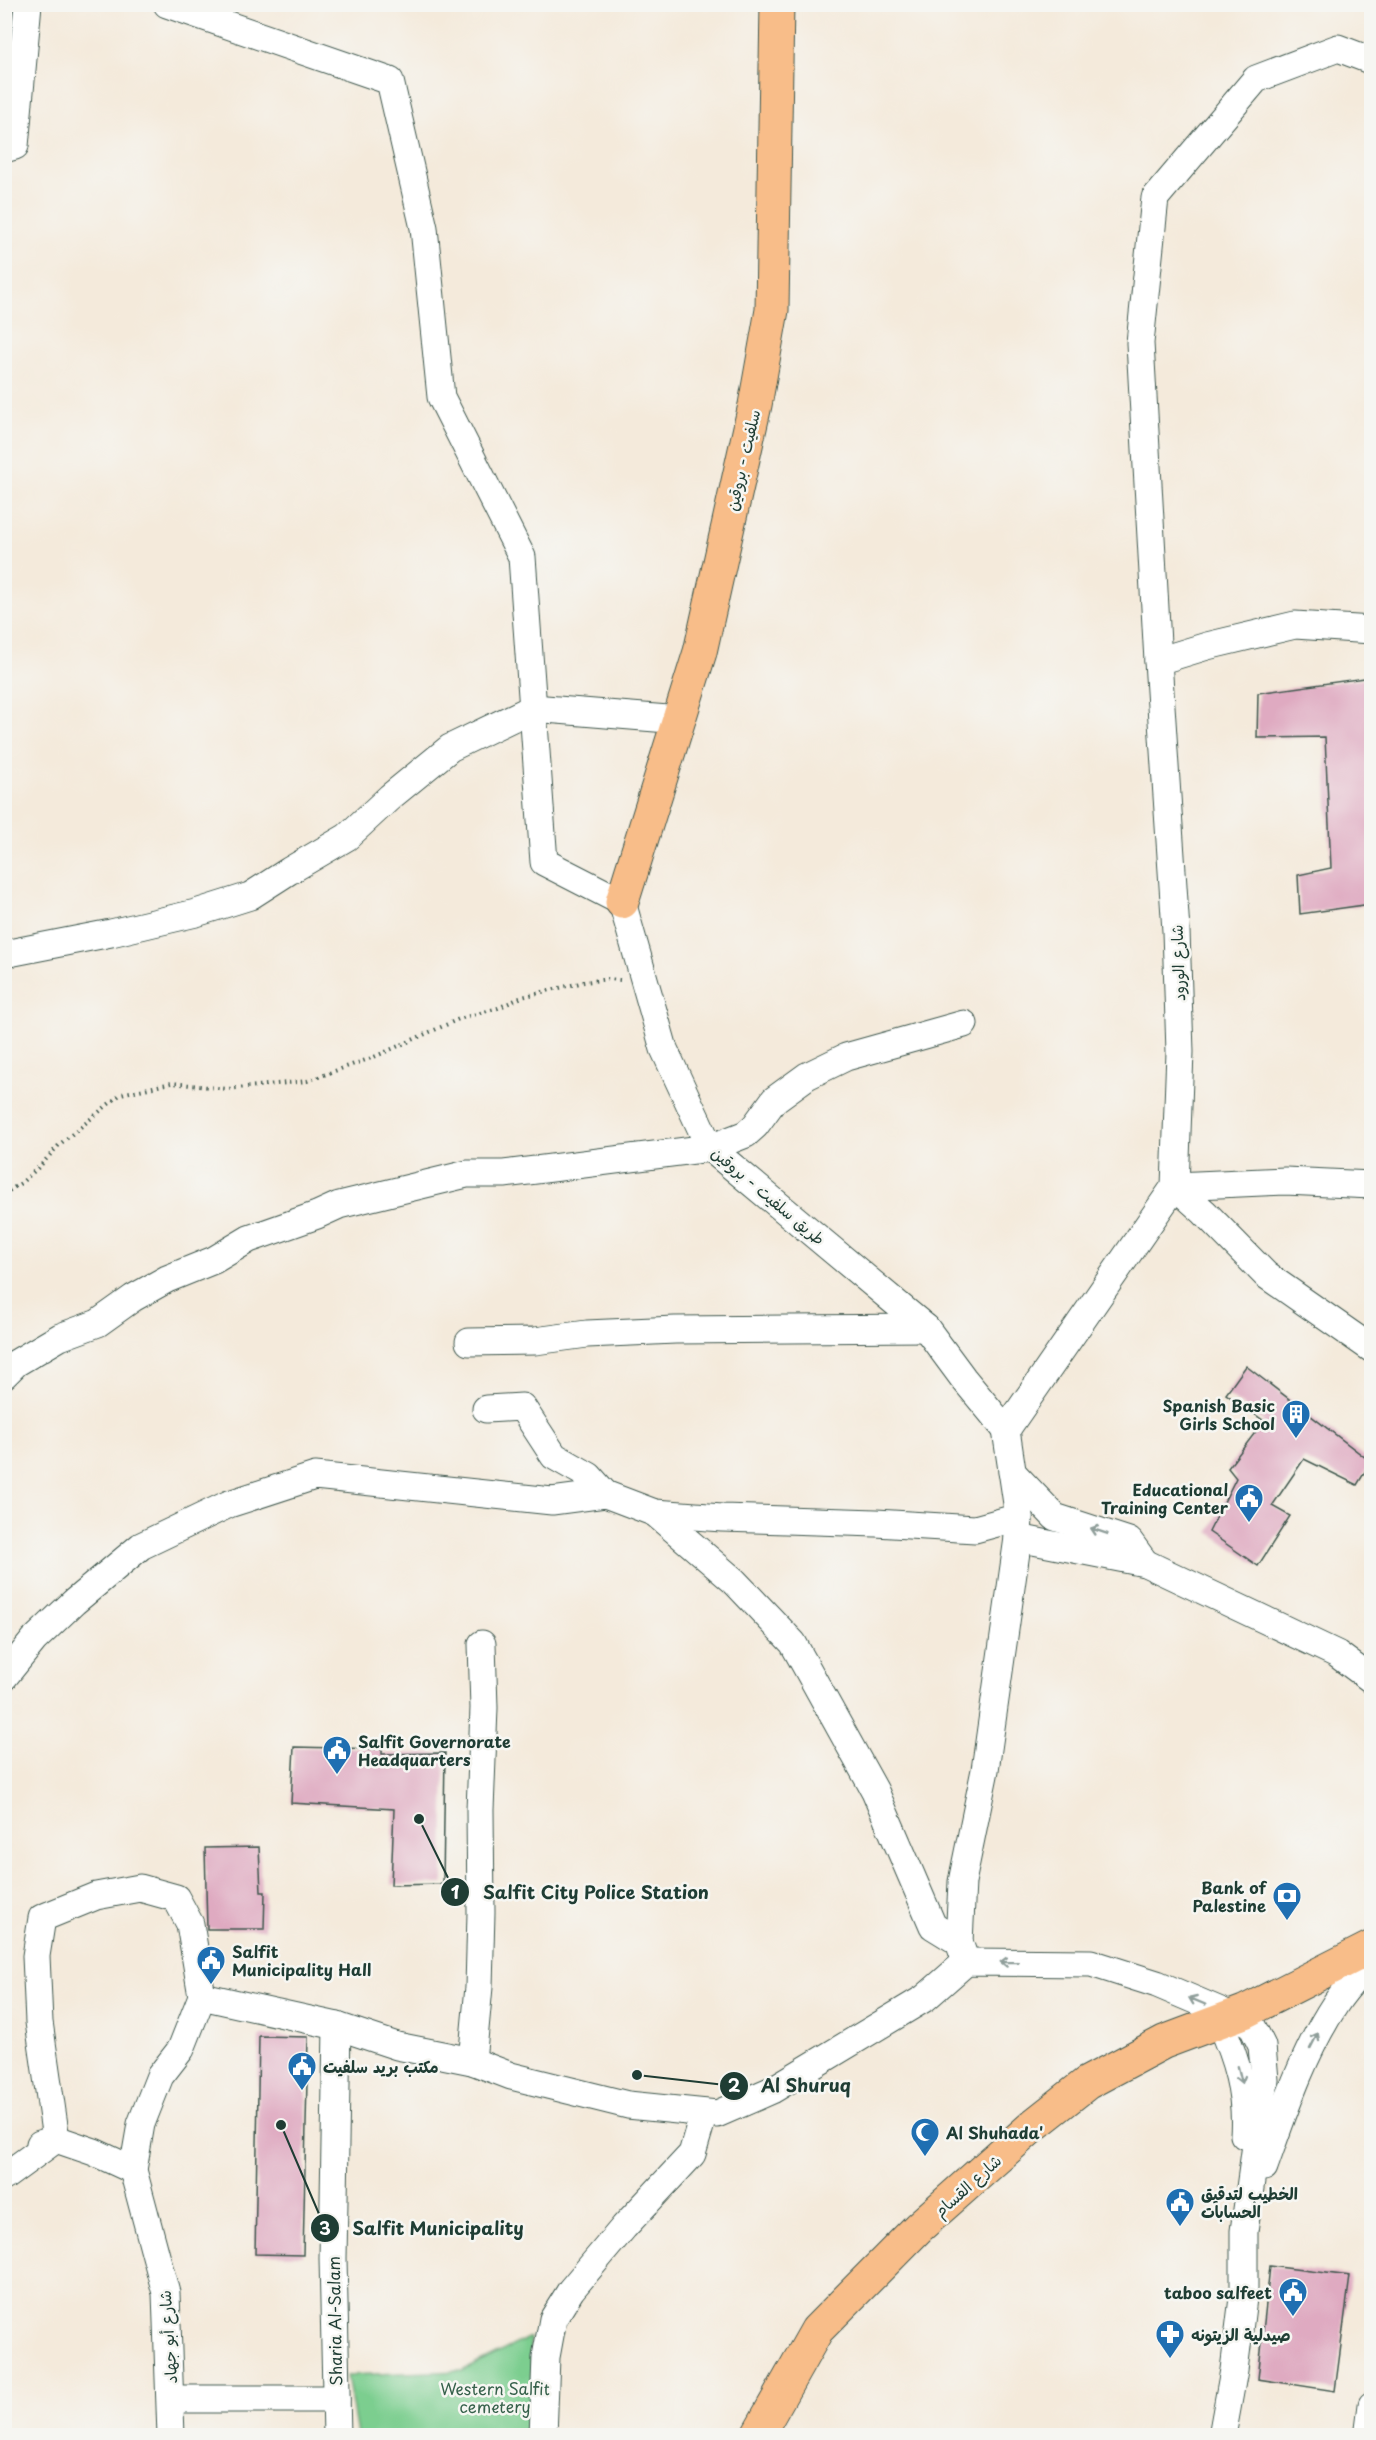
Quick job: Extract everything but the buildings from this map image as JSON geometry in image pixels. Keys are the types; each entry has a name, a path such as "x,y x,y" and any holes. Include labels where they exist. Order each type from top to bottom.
{"main road":[{"name":"سلفيت - بروقين","path":"622,902 700,652 755,405 772,310 777,4"},
{"path":"1232,2024 1370,1958"},
{"name":"شارع القسام","path":"757,2436 817,2331 928,2219 1035,2124 1087,2083 1164,2042 1232,2024"},
{"name":"شارع القسام","path":"768,2436 824,2343 928,2236 1024,2150 1094,2093 1169,2053 1232,2024"}],"street":[{"path":"4,149 15,146 28,4"},
{"path":"167,4 390,81 424,228 441,397 522,557 544,862 622,902"},
{"name":"شارع الورود","path":"1174,1186 1180,1041 1176,931 1140,343 1155,198 1256,79 1338,48 1371,61"},
{"path":"1158,661 1206,646 1295,625 1371,630"},
{"path":"4,954 111,933 196,913 250,896 347,837 390,797 450,748 533,708 680,720"},
{"name":"طريق سلفيت - بروقين","path":"622,902 664,1049 710,1148 926,1328 1006,1430"},
{"path":"4,1375 16,1363 60,1337 98,1323 133,1298 167,1279 214,1260 249,1239 339,1205 467,1174 504,1174 710,1148 746,1134 755,1126 774,1100 807,1076 846,1057 964,1024"},
{"path":"1174,1186 1285,1181 1371,1185"},
{"path":"1174,1186 1204,1212 1266,1275 1371,1349"},
{"path":"202,1996 337,2026 397,2046 472,2061 511,2076 628,2105 717,2114 772,2090 925,1998 962,1952 962,1882 985,1770 1018,1528 1006,1430 1174,1186"},
{"path":"469,1342 536,1341 587,1334 675,1330 926,1328"},
{"path":"486,1409 522,1407 554,1456 589,1476 605,1494 655,1513 975,1529 1018,1528 1145,1563 1337,1654 1371,1680"},
{"path":"1012,1472 1055,1517 1130,1541 1145,1563"},
{"path":"4,1677 34,1640 74,1602 141,1546 229,1504 315,1476 552,1501 605,1494"},
{"path":"655,1513 734,1581 793,1643 875,1791 933,1926 962,1952 1091,1963 1157,1984 1232,2024 1262,2046 1265,2080 1243,2234 1244,2290 1234,2370 1222,2436"},
{"path":"472,2061 479,1987 481,1913 480,1810 484,1708 482,1644"},
{"path":"5,2163 56,2139 94,2152 133,2170 141,2124 160,2076 182,2049 202,1996 190,1924 176,1898 140,1888 96,1896 42,1918 36,1956 39,2022 56,2139"},
{"path":"1243,2234 1253,2197 1290,2095 1313,2043 1336,2002 1370,1958"},
{"path":"1214,2436 1236,2290 1237,2194 1245,2117 1232,2024"},
{"name":"Sharia Al-Salam","path":"337,2026 333,2258 337,2436"},
{"path":"543,2436 546,2357 553,2319 571,2290 624,2227 692,2154 704,2113"},
{"name":"شارع أبو جهاد","path":"133,2170 166,2293 171,2436"},
{"path":"171,2398 336,2399"},
{"path":"1368,2436 1371,2405"}],"path":[{"path":"4,1194 21,1183 60,1144 121,1094 172,1083 227,1089 307,1081 374,1057 459,1018 498,1008 522,997 592,981 609,979 633,982 643,976"}],"green space":[{"name":"Western Salfit cemetery","path":"530,2337 535,2435 357,2435 347,2375 462,2371"}],"place":[{"name":"Spanish Basic Girls School","path":"1296,1440"},
{"name":"Educational Training Center","path":"1249,1524"},
{"name":"Salfit Governorate Headquarters","path":"337,1776"},
{"name":"Salfit City Police Station","path":"419,1819"},
{"name":"Bank of Palestine","path":"1287,1922"},
{"name":"Salfit Municipality Hall","path":"211,1986"},
{"name":"Al Shuruq","path":"637,2075"},
{"name":"مكتب بريد سلفيت","path":"302,2092"},
{"name":"Salfit Municipality","path":"281,2125"},
{"name":"Al Shuhada'","path":"925,2158"},
{"name":"الخطيب لتدقيق الحسابات","path":"1180,2228"},
{"name":"taboo salfeet","path":"1293,2318"},
{"name":"صيدلية الزيتونه","path":"1170,2360"}]}
